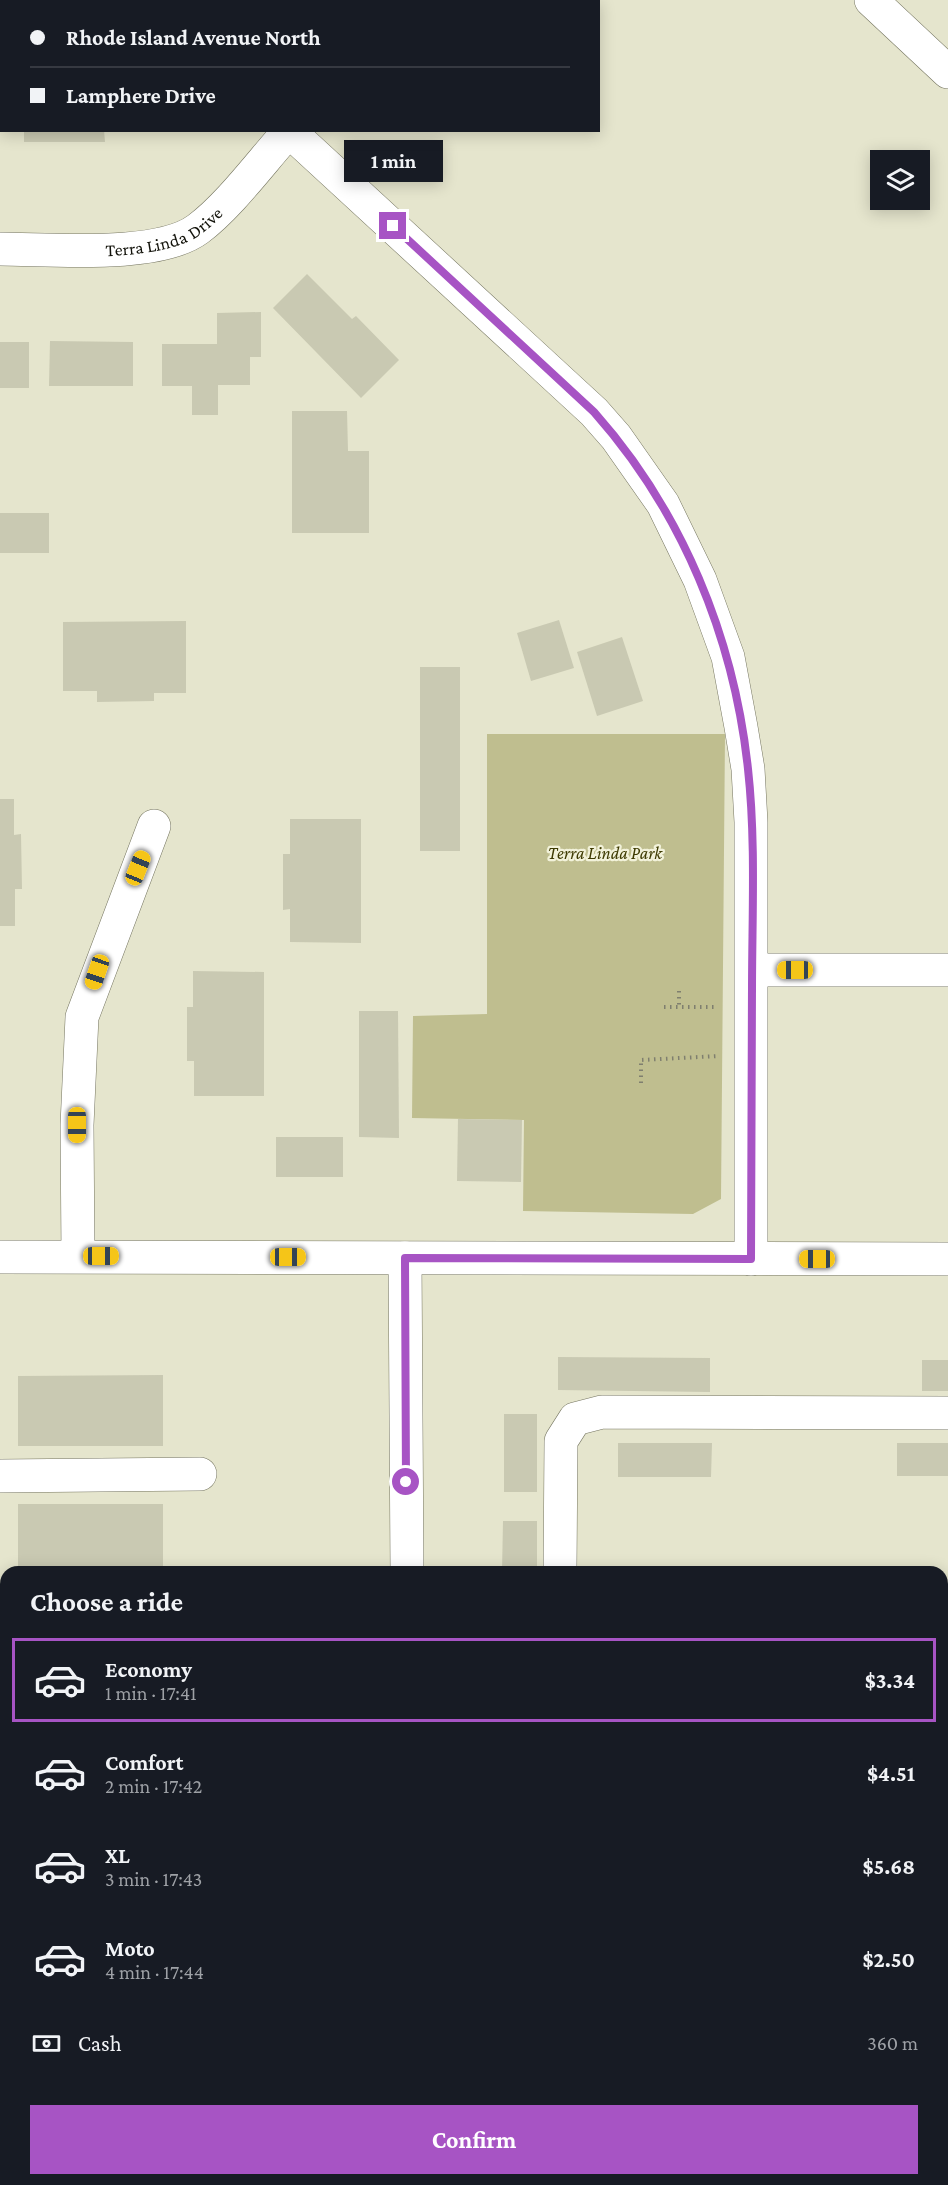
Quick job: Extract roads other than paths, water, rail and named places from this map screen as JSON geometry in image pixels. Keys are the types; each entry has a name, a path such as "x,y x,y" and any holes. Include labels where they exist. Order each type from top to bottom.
{"street":[{"path":"871,0 948,72"},
{"name":"Terra Linda Drive","path":"0,249 147,249 176,242 198,229 218,210 287,132"},
{"path":"289,132 594,412 616,436 663,504 700,580 728,657 748,769 751,822 752,970 751,1259"},
{"path":"78,1256 77,1125 82,1017 154,826"},
{"path":"752,970 948,970"},
{"path":"0,1257 948,1258"},
{"path":"405,1258 406,1566"},
{"path":"560,1566 561,1441 575,1419 602,1412 948,1413"},
{"path":"0,1476 200,1474"}],"park label":[{"name":"Terra Linda Park","path":"605,853"}]}
